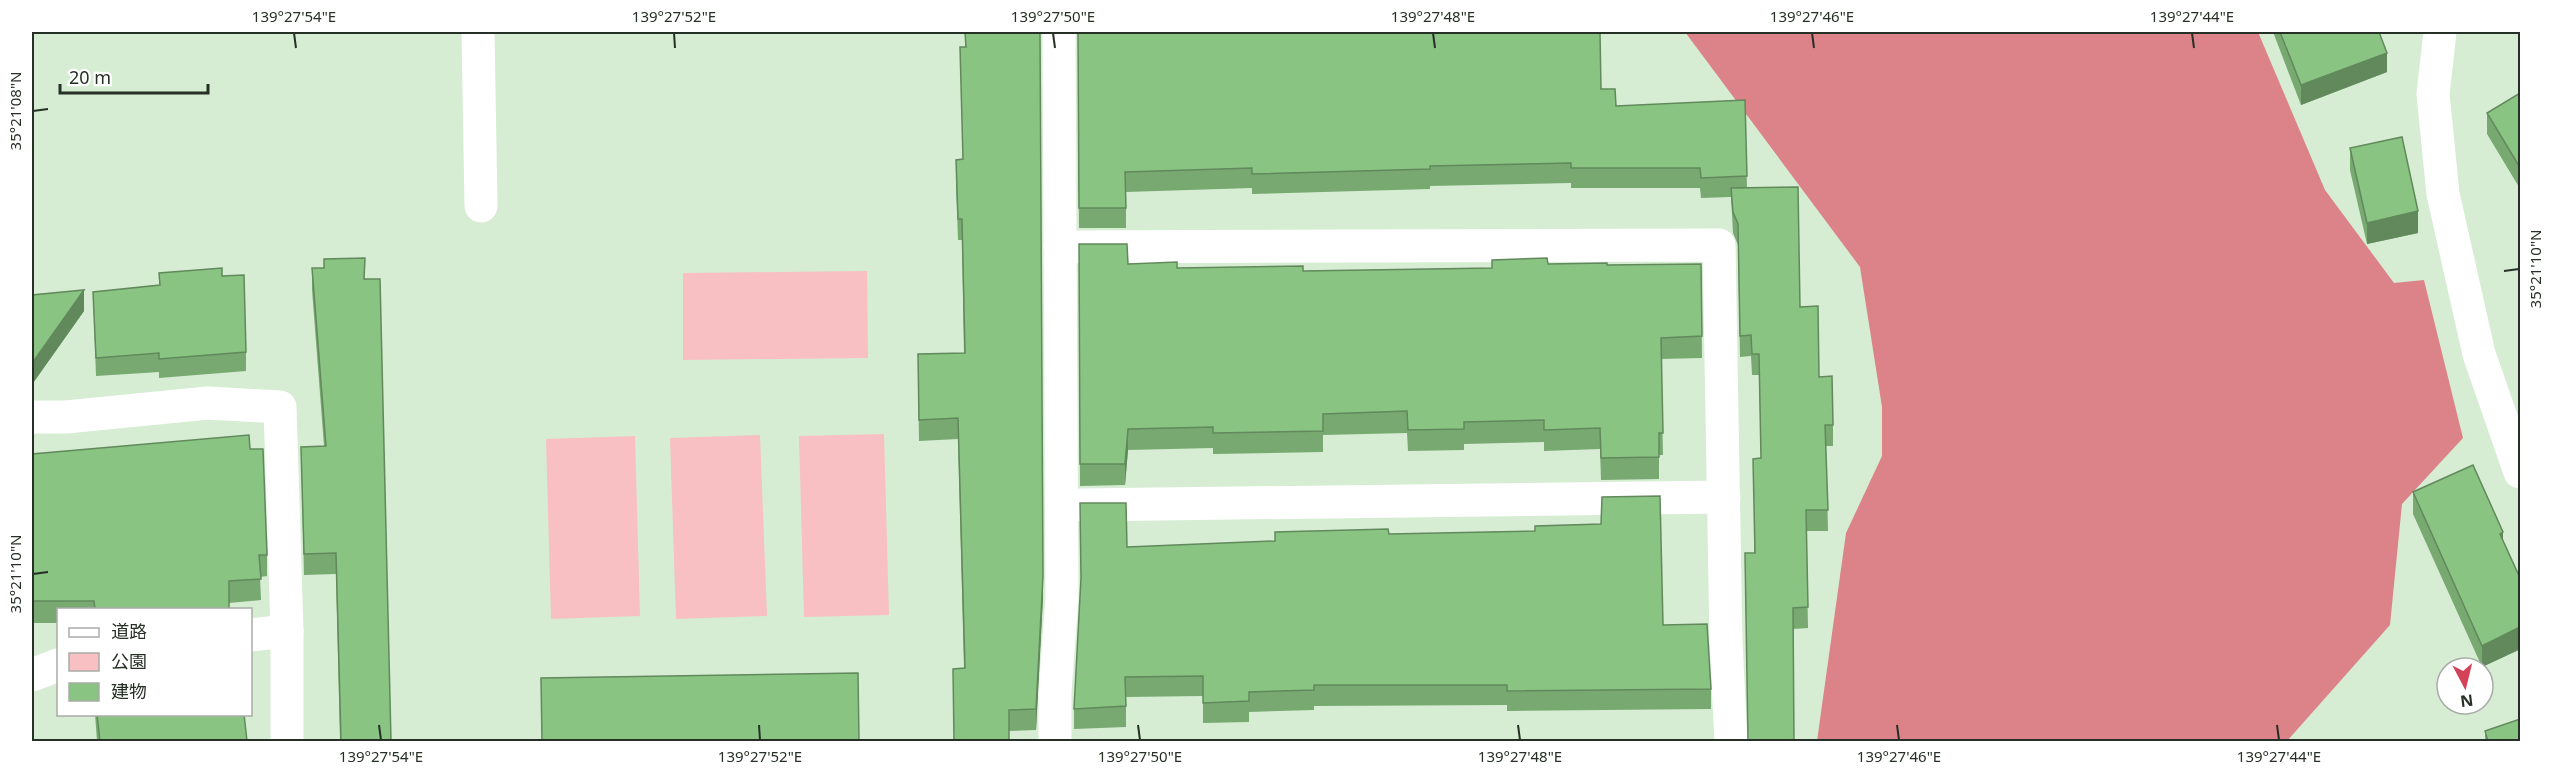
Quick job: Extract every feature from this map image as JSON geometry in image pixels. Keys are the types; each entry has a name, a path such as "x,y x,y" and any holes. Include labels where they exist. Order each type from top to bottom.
{"street":[{"path":"478,32 481,206"},
{"path":"1055,741 1055,691 1062,598 1059,32"},
{"path":"2440,32 2433,94 2443,194 2479,354 2520,472"},
{"path":"1060,247 1719,244 1726,642 1731,741"},
{"path":"32,417 66,417 208,402 280,407 287,631 287,741"},
{"path":"1061,506 1724,498"},
{"path":"252,635 287,631"},
{"path":"32,675 57,665"}],"green space":[{"path":"867,271 868,358 683,360 683,273"},
{"path":"884,434 889,615 804,617 799,436"},
{"path":"760,435 767,616 676,619 670,438"},
{"path":"635,436 640,616 551,619 546,439"}],"shaded area":[{"path":"1685,32 2258,32 2325,190 2394,283 2424,280 2463,438 2402,504 2390,625 2287,741 1817,741 1846,533 1882,456 1882,407 1860,267"}],"building":[{"path":"965,32 1040,32 1043,576 1036,709 1009,710 1009,741 954,741 953,669 965,668 958,418 919,420 918,354 965,353 962,219 958,219 956,160 963,159 960,47 966,47"},
{"path":"1078,32 1600,32 1601,89 1615,89 1616,106 1745,100 1747,176 1701,178 1700,168 1571,168 1571,163 1430,166 1430,169 1252,174 1252,168 1125,172 1126,208 1079,208"},
{"path":"2280,32 2379,32 2387,53 2301,85"},
{"path":"2520,93 2520,165 2519,166 2487,113"},
{"path":"2402,137 2418,211 2367,223 2350,148"},
{"path":"1798,187 1800,307 1818,306 1819,377 1832,376 1833,425 1825,425 1828,510 1806,510 1808,607 1793,608 1794,741 1748,741 1745,553 1755,553 1753,459 1761,458 1759,354 1752,354 1751,335 1740,336 1738,224 1733,212 1731,188"},
{"path":"1079,244 1127,244 1128,264 1177,262 1177,268 1303,266 1303,271 1492,268 1492,260 1547,258 1548,264 1701,264 1702,336 1661,338 1663,433 1659,433 1659,457 1601,458 1600,428 1544,430 1544,420 1464,422 1464,429 1408,430 1407,411 1323,414 1323,431 1213,433 1213,427 1128,429 1125,464 1080,464"},
{"path":"365,258 364,279 380,279 391,741 341,741 336,553 304,554 301,447 326,446 312,268 324,268 324,259"},
{"path":"222,268 222,276 244,275 246,352 159,359 159,353 96,358 93,292 160,285 159,273"},
{"path":"84,290 33,362 32,362 32,295"},
{"path":"249,435 250,449 263,449 267,555 259,555 261,579 229,581 229,608 95,608 94,601 32,601 32,454"},
{"path":"2473,465 2503,532 2500,534 2520,578 2520,627 2482,646 2413,492"},
{"path":"1660,496 1663,625 1707,624 1711,689 1507,691 1507,685 1314,685 1314,690 1249,692 1249,701 1203,703 1203,676 1125,677 1126,706 1074,709 1081,578 1080,503 1126,503 1127,547 1275,541 1275,532 1388,529 1389,534 1535,531 1535,526 1601,524 1602,497"},
{"path":"858,673 859,741 542,741 541,678"},
{"path":"97,716 244,716 247,741 100,741"},
{"path":"2520,719 2520,741 2488,741 2485,731"}]}
